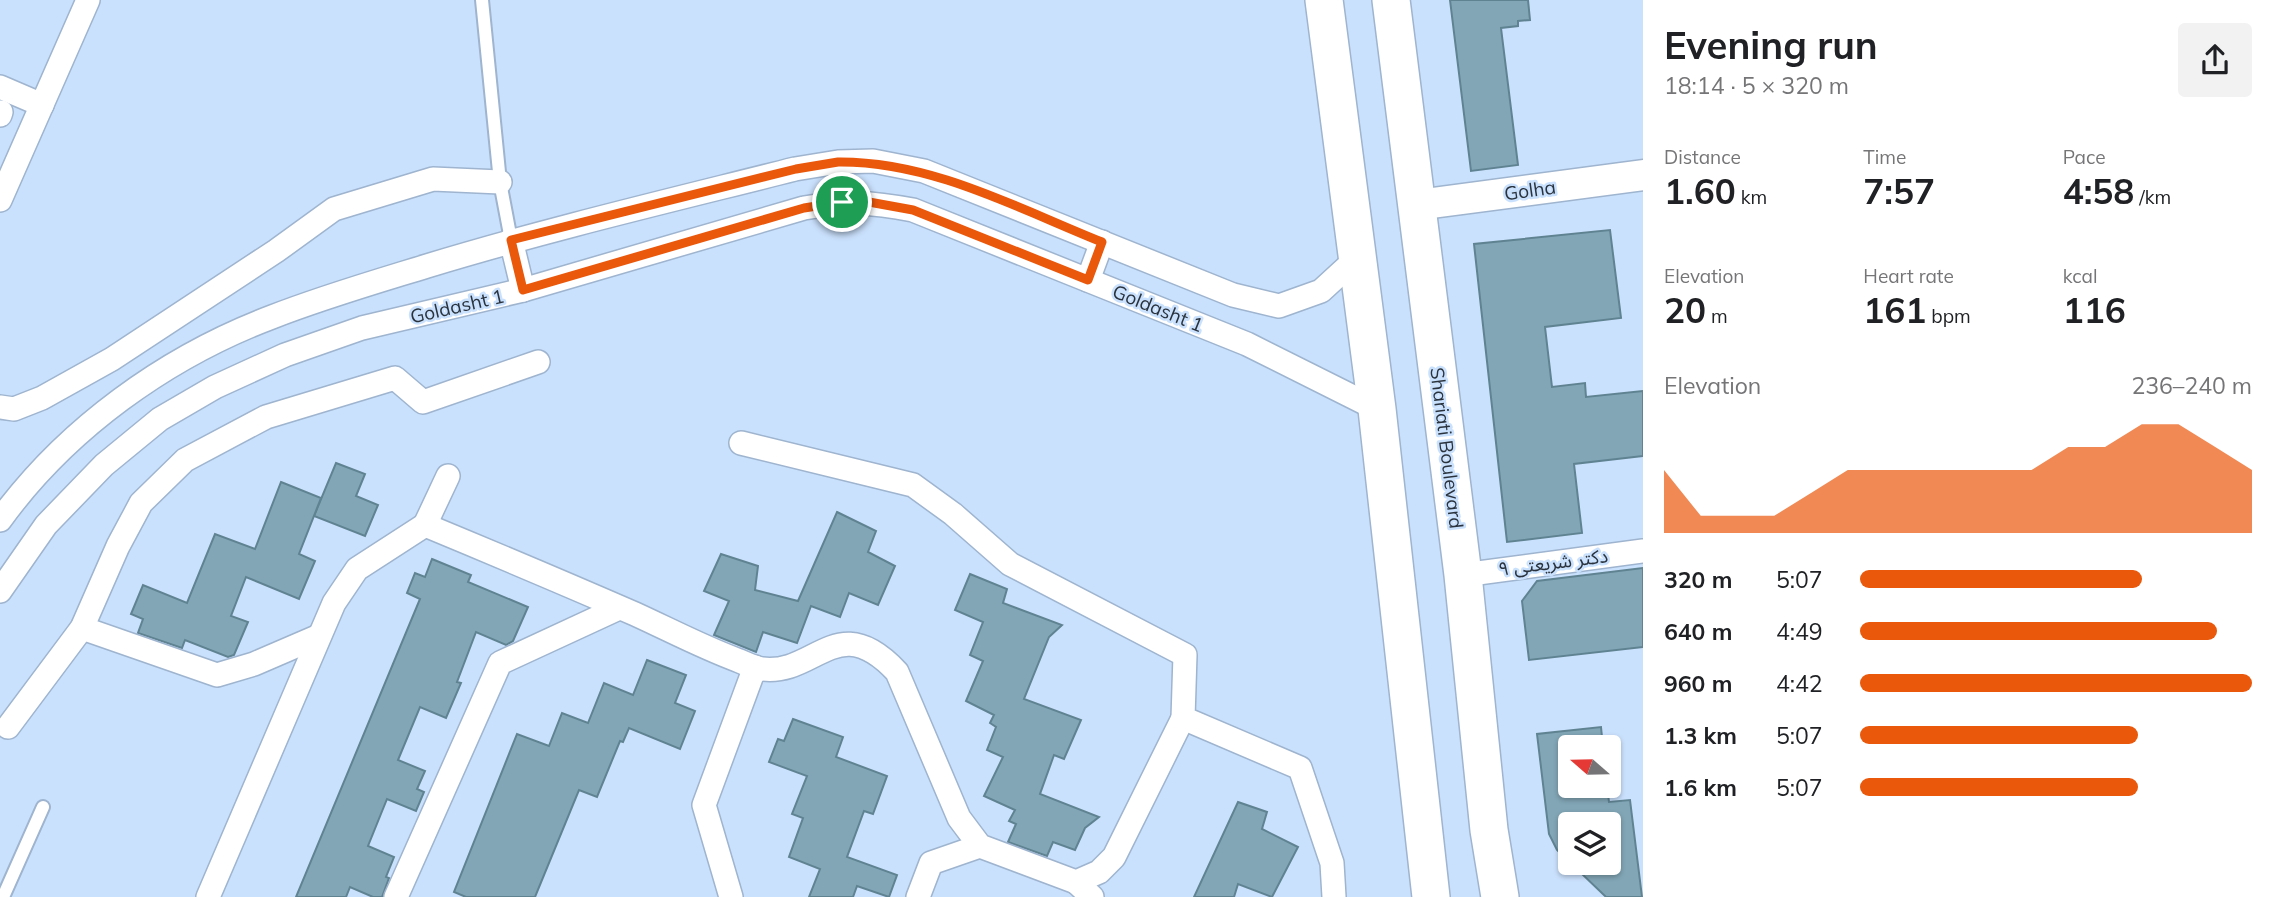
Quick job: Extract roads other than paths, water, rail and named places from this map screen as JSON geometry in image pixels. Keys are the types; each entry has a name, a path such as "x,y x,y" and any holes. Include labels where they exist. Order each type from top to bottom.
{"main road":[{"path":"1324,0 1377,409 1431,897"},
{"name":"Shariati Boulevard","path":"1391,0 1463,575 1489,830 1500,897"}],"street":[{"path":"0,200 88,0"},
{"path":"0,87 42,105"},
{"name":"Goldasht 1","path":"0,520 15,499 77,436 137,386 197,351 270,317 511,240 796,169 838,162 873,162 924,171 1233,295 1279,306 1321,291 1357,258"},
{"name":"Golha","path":"1417,205 1643,175"},
{"path":"0,407 14,410 112,359 276,251 334,209 433,179 500,182"},
{"name":"Goldasht 1","path":"0,591 46,525 104,466 160,419 215,387 285,355 362,328 523,290 804,208 842,202 869,202 913,210 1247,344 1377,409"},
{"path":"511,240 523,290"},
{"path":"1088,280 1102,242"},
{"path":"8,727 82,628 118,546 141,503 185,460 266,417 369,384 394,378 423,402 538,362"},
{"path":"425,524 702,647 755,667 784,668 835,645 858,646 882,656 897,672 960,818 980,845 1084,890 1114,858 1183,718 1185,655 1010,564 953,514 913,485 741,443"},
{"path":"208,897 334,603 357,569 425,524 448,475"},
{"name":"دکتر شریعتی ۹","path":"1463,575 1643,551"},
{"path":"396,897 500,663 619,608"},
{"path":"82,628 217,675 254,664 319,636"},
{"path":"731,897 704,805 755,667"},
{"path":"1183,718 1300,768 1332,863 1334,897"},
{"path":"918,897 932,863 980,845"}],"lane":[{"path":"482,0 500,182 511,240"},
{"path":"3,897 43,807"}]}
